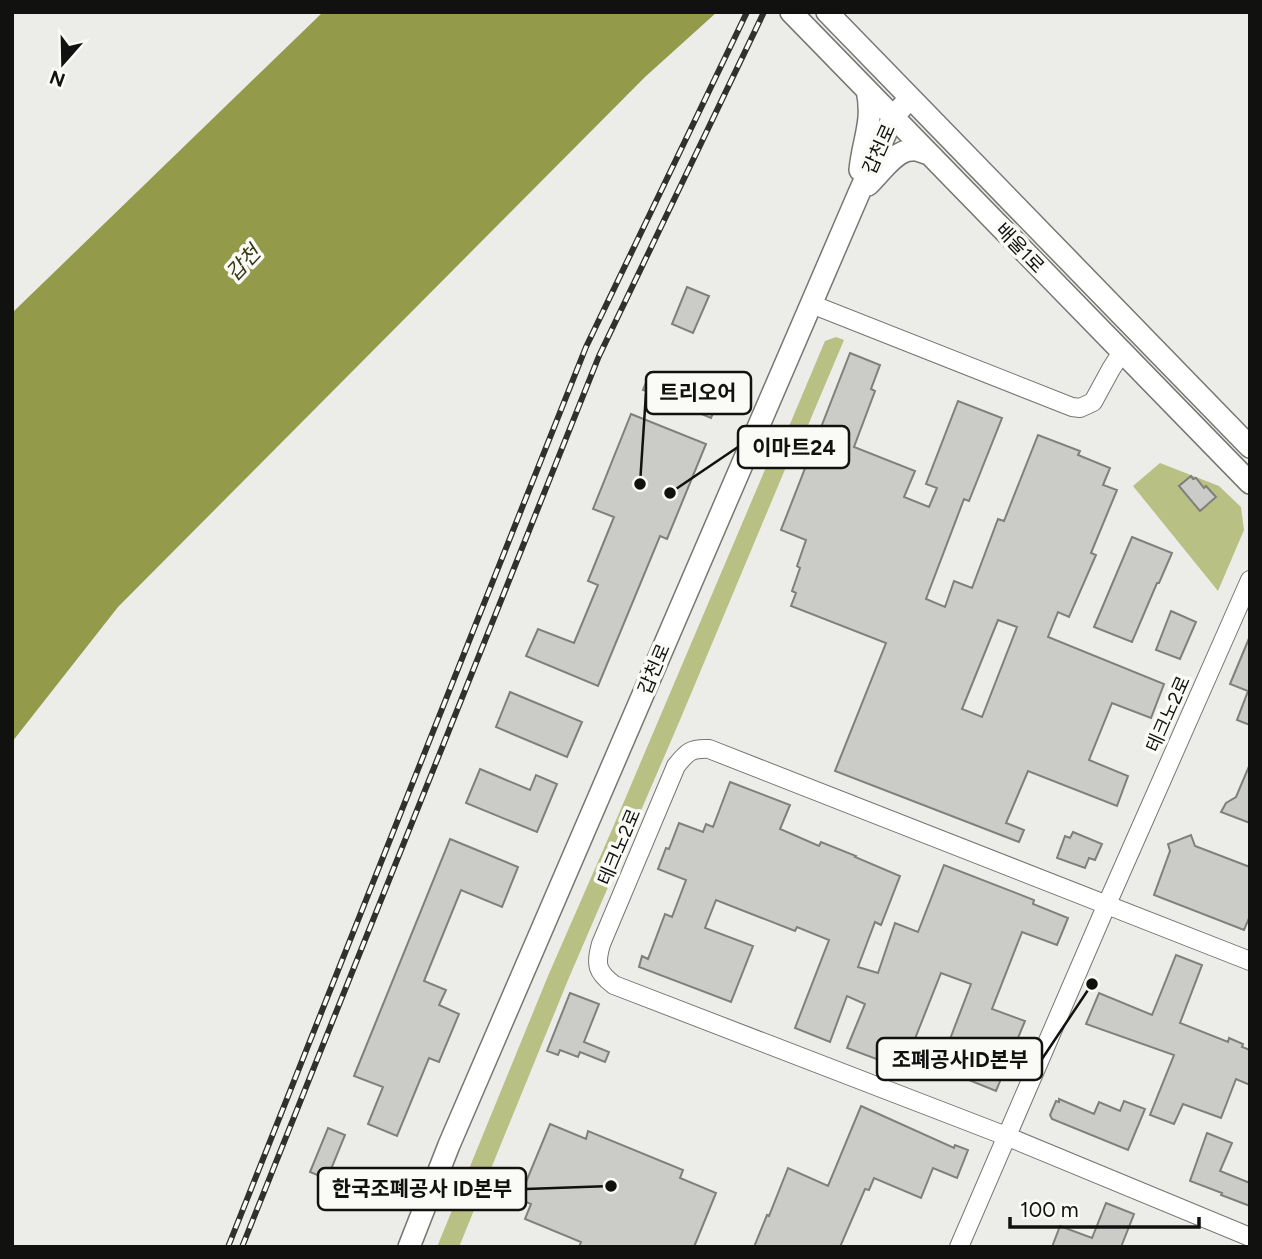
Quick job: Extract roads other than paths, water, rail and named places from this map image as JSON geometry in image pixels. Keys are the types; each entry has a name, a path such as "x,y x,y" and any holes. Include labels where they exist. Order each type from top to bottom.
{"main road":[{"name":"배울1로","path":"791,12 1250,483"},
{"name":"배울1로","path":"827,12 1250,447"},
{"path":"859,193 860,167 870,119 867,90"},
{"name":"갑천로","path":"409,1247 449,1145 859,193 893,117 910,98"},
{"path":"859,193 896,155 912,149 929,154"}],"street":[{"path":"811,304 1072,407 1080,408 1093,402 1122,352"},
{"name":"테크노2로","path":"959,1247 1250,580"},
{"name":"테크노2로","path":"1244,1235 1006,1136 614,985 602,976 597,956 676,766 685,754 696,748 709,749 1250,961"}],"water":[{"name":"갑천","path":"323,12 717,12 645,77 118,607 12,742 12,313"}],"railway":[{"path":"228,1247 586,347 747,12"},
{"path":"242,1247 599,356 764,12"}],"place":[{"name":"트리오어","path":"640,484"},
{"name":"이마트24","path":"670,493"},
{"name":"조폐공사ID본부","path":"1092,984"},
{"name":"한국조폐공사 ID본부","path":"611,1186"}]}
